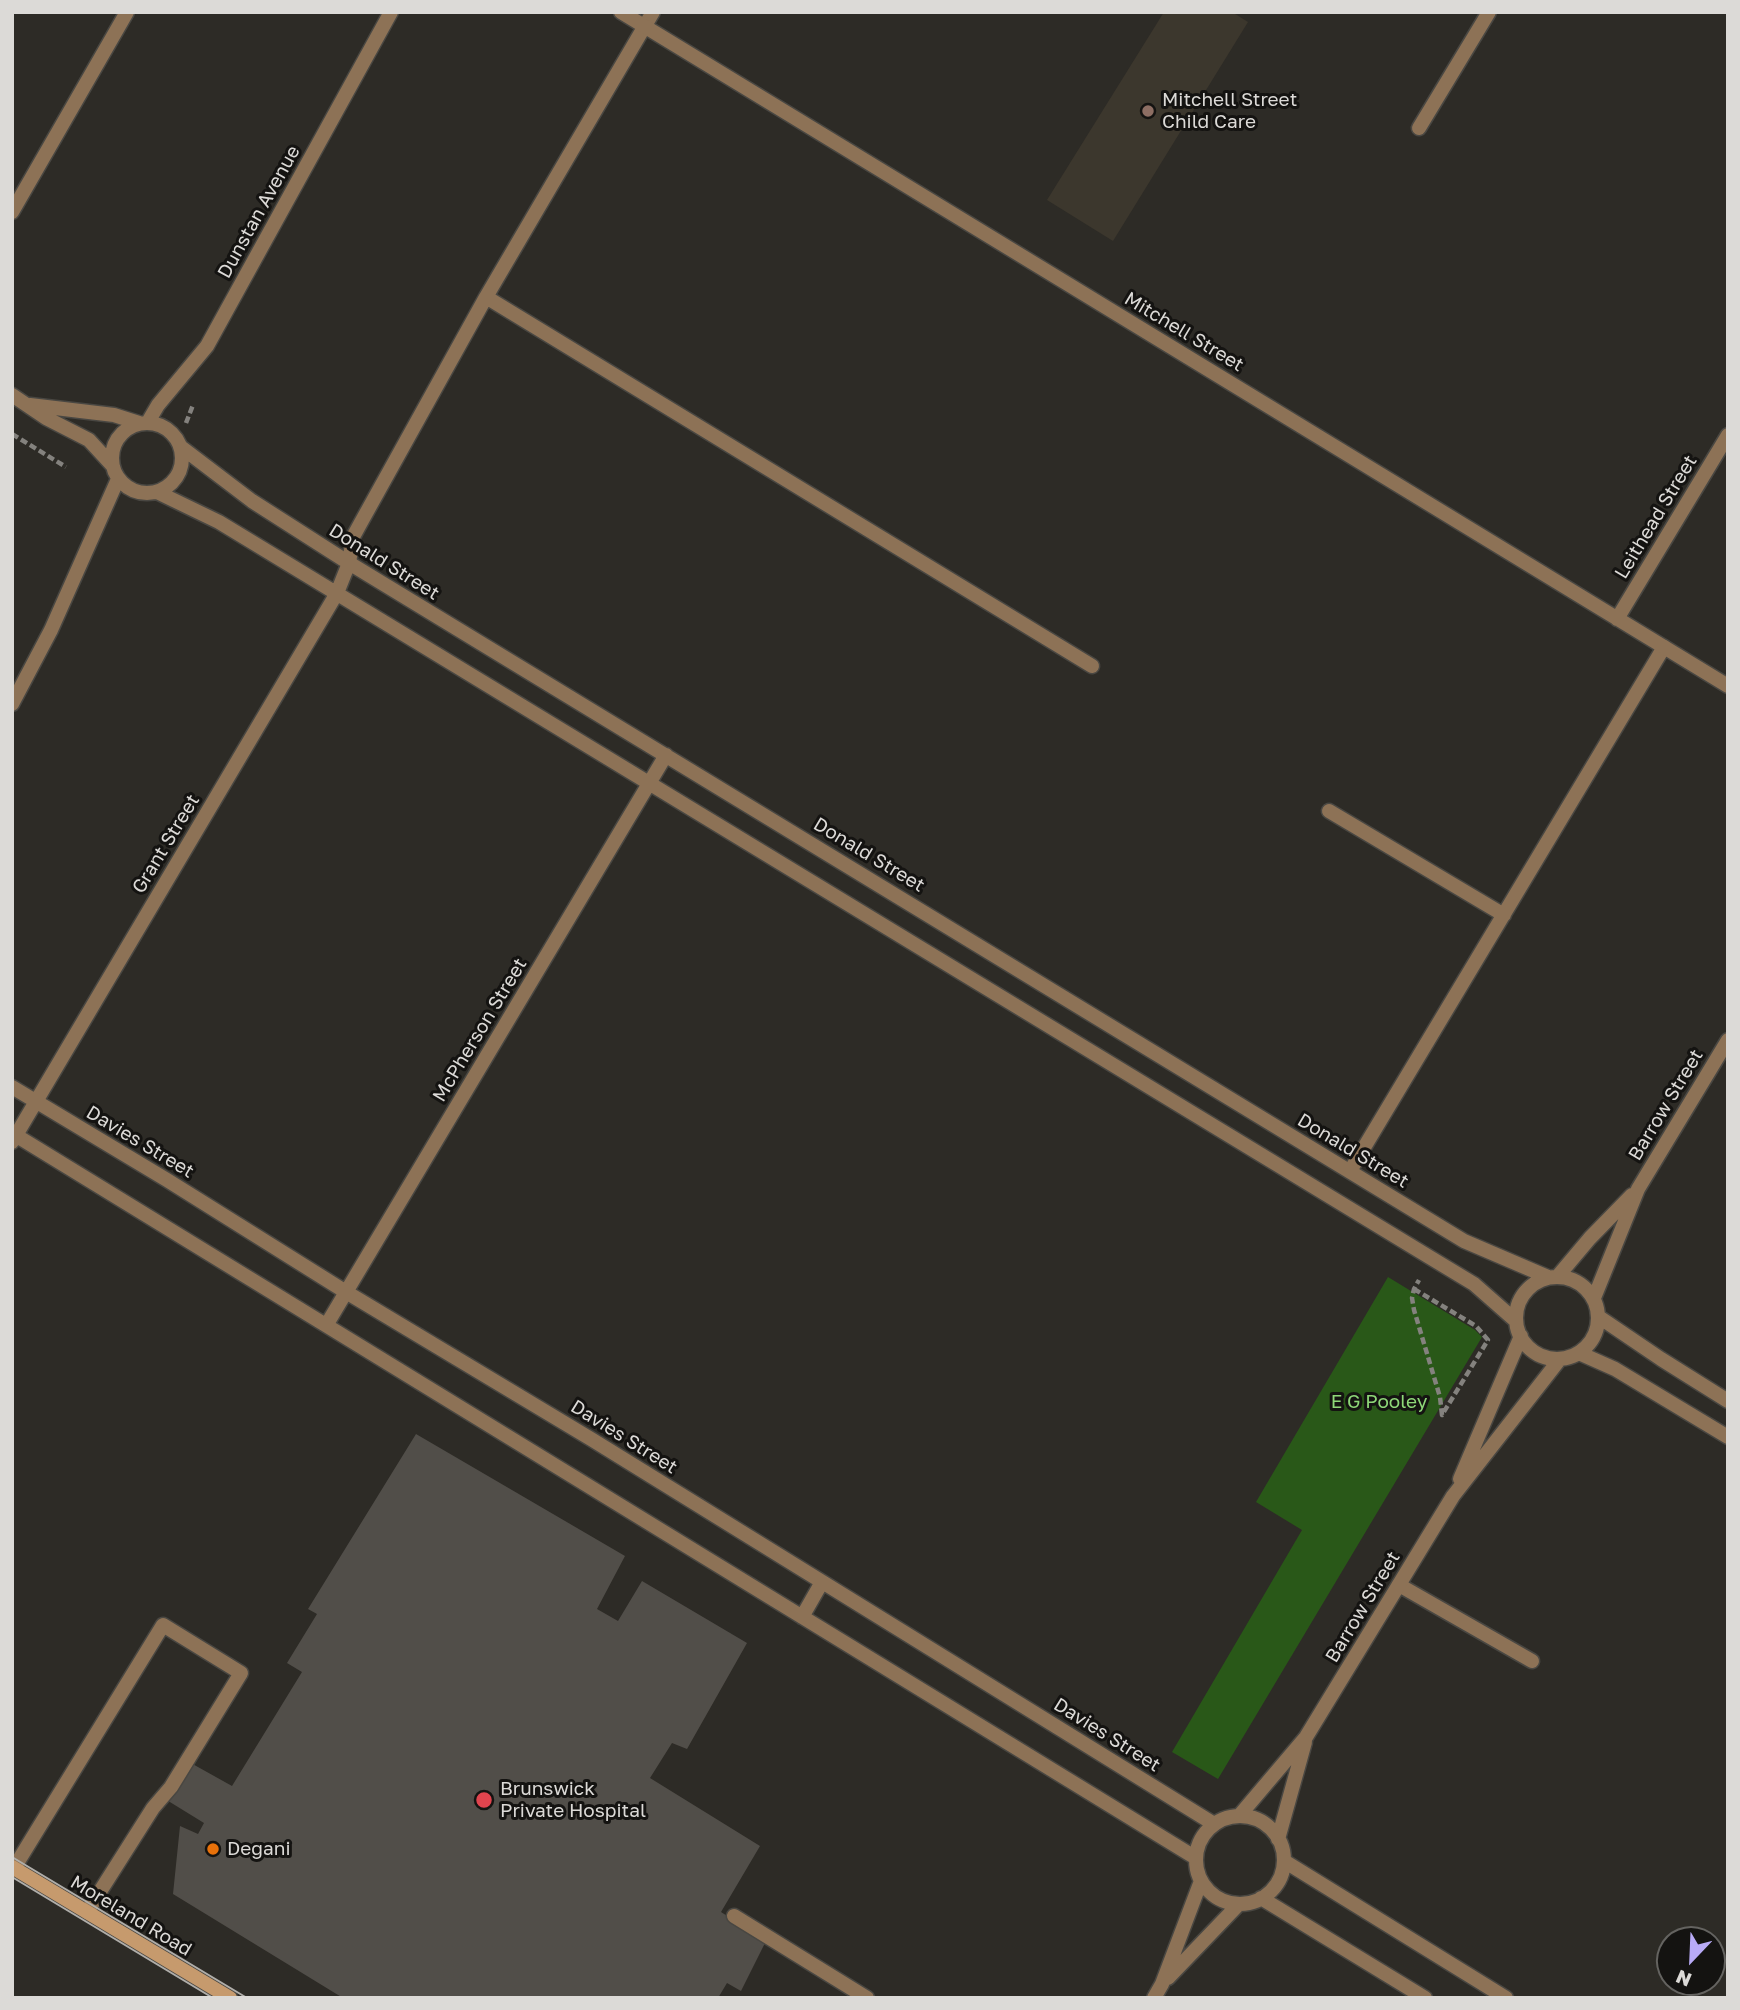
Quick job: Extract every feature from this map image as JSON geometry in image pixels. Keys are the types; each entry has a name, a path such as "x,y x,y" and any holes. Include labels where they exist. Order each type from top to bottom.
{"main road":[{"name":"Moreland Road","path":"13,1867 230,1998"}],"street":[{"path":"12,212 127,12"},
{"name":"Dunstan Avenue","path":"143,422 207,346 391,12"},
{"name":"Mitchell Street","path":"621,12 1728,685"},
{"name":"Grant Street","path":"14,1137 337,593 359,526 486,297 653,12"},
{"path":"1419,128 1489,12"},
{"path":"486,297 1092,666"},
{"path":"12,395 46,418 89,440 127,487 138,492 157,492 219,522 1474,1284 1516,1321 1527,1346 1537,1354 1560,1359 1579,1353 1590,1344 1597,1331 1599,1317 1594,1298 1579,1282 1553,1277 1537,1281 1521,1298 1516,1321"},
{"path":"29,405 114,415 159,424 169,430 181,447 181,469 167,487 157,492"},
{"path":"12,704 57,618 115,472 111,454 114,443 129,426 143,422"},
{"name":"Leithead Street","path":"1617,619 1728,435"},
{"name":"Donald Street","path":"181,447 252,501 349,563 1464,1241 1553,1277"},
{"path":"1349,1171 1664,648"},
{"name":"McPherson Street","path":"327,1324 666,755"},
{"path":"1329,811 1504,915"},
{"name":"Barrow Street","path":"1594,1298 1638,1189 1728,1040"},
{"name":"Davies Street","path":"12,1087 591,1439 1214,1824"},
{"path":"14,1137 327,1324 1196,1858"},
{"name":"Barrow Street","path":"1553,1277 1638,1189"},
{"path":"1599,1317 1728,1401"},
{"name":"Barrow Street","path":"1453,1496 1521,1336"},
{"path":"1579,1353 1615,1369 1728,1437"},
{"name":"Barrow Street","path":"1239,1816 1306,1737 1453,1496 1560,1359"},
{"path":"802,1617 822,1582"},
{"path":"1399,1585 1532,1661"},
{"path":"13,1867 163,1625 241,1673 171,1787 153,1808 87,1912"},
{"name":"Barrow Street","path":"1278,1839 1306,1737"},
{"path":"1239,1816 1262,1822 1278,1839 1284,1861 1277,1882 1261,1898 1239,1904 1227,1902 1217,1897 1201,1881 1196,1858 1198,1845 1204,1833 1214,1824 1239,1816"},
{"path":"1284,1861 1506,1998"},
{"path":"1154,1998 1162,1984 1201,1881"},
{"path":"1261,1898 1425,1998"},
{"path":"1162,1984 1239,1904"},
{"path":"734,1916 867,1998"}],"path":[{"path":"12,434 66,467"},
{"path":"1415,1289 1476,1326 1488,1340 1442,1415 1440,1396 1412,1298 1415,1289 1431,1258"}],"shaded area":[{"name":"Mitchell Street Child Care","path":"1164,12 1232,12 1248,22 1113,241 1047,200"}],"green space":[{"name":"E G Pooley","path":"1388,1277 1475,1330 1482,1337 1218,1779 1172,1752 1302,1530 1256,1502"}],"building":[{"path":"416,1434 625,1556 597,1609 618,1621 642,1581 747,1643 687,1749 672,1743 650,1778 760,1846 721,1912 766,1941 741,1991 727,1983 718,1998 343,1998 173,1894 180,1826 198,1834 204,1823 165,1799 189,1762 232,1786 302,1672 287,1663 317,1614 308,1609"}],"tram line":[{"path":"12,1857 247,1998"},
{"path":"12,1877 213,1998"}],"place":[{"name":"Mitchell Street Child Care","path":"1148,111"},
{"name":"Brunswick Private Hospital","path":"484,1800"},
{"name":"Degani","path":"213,1849"}]}
